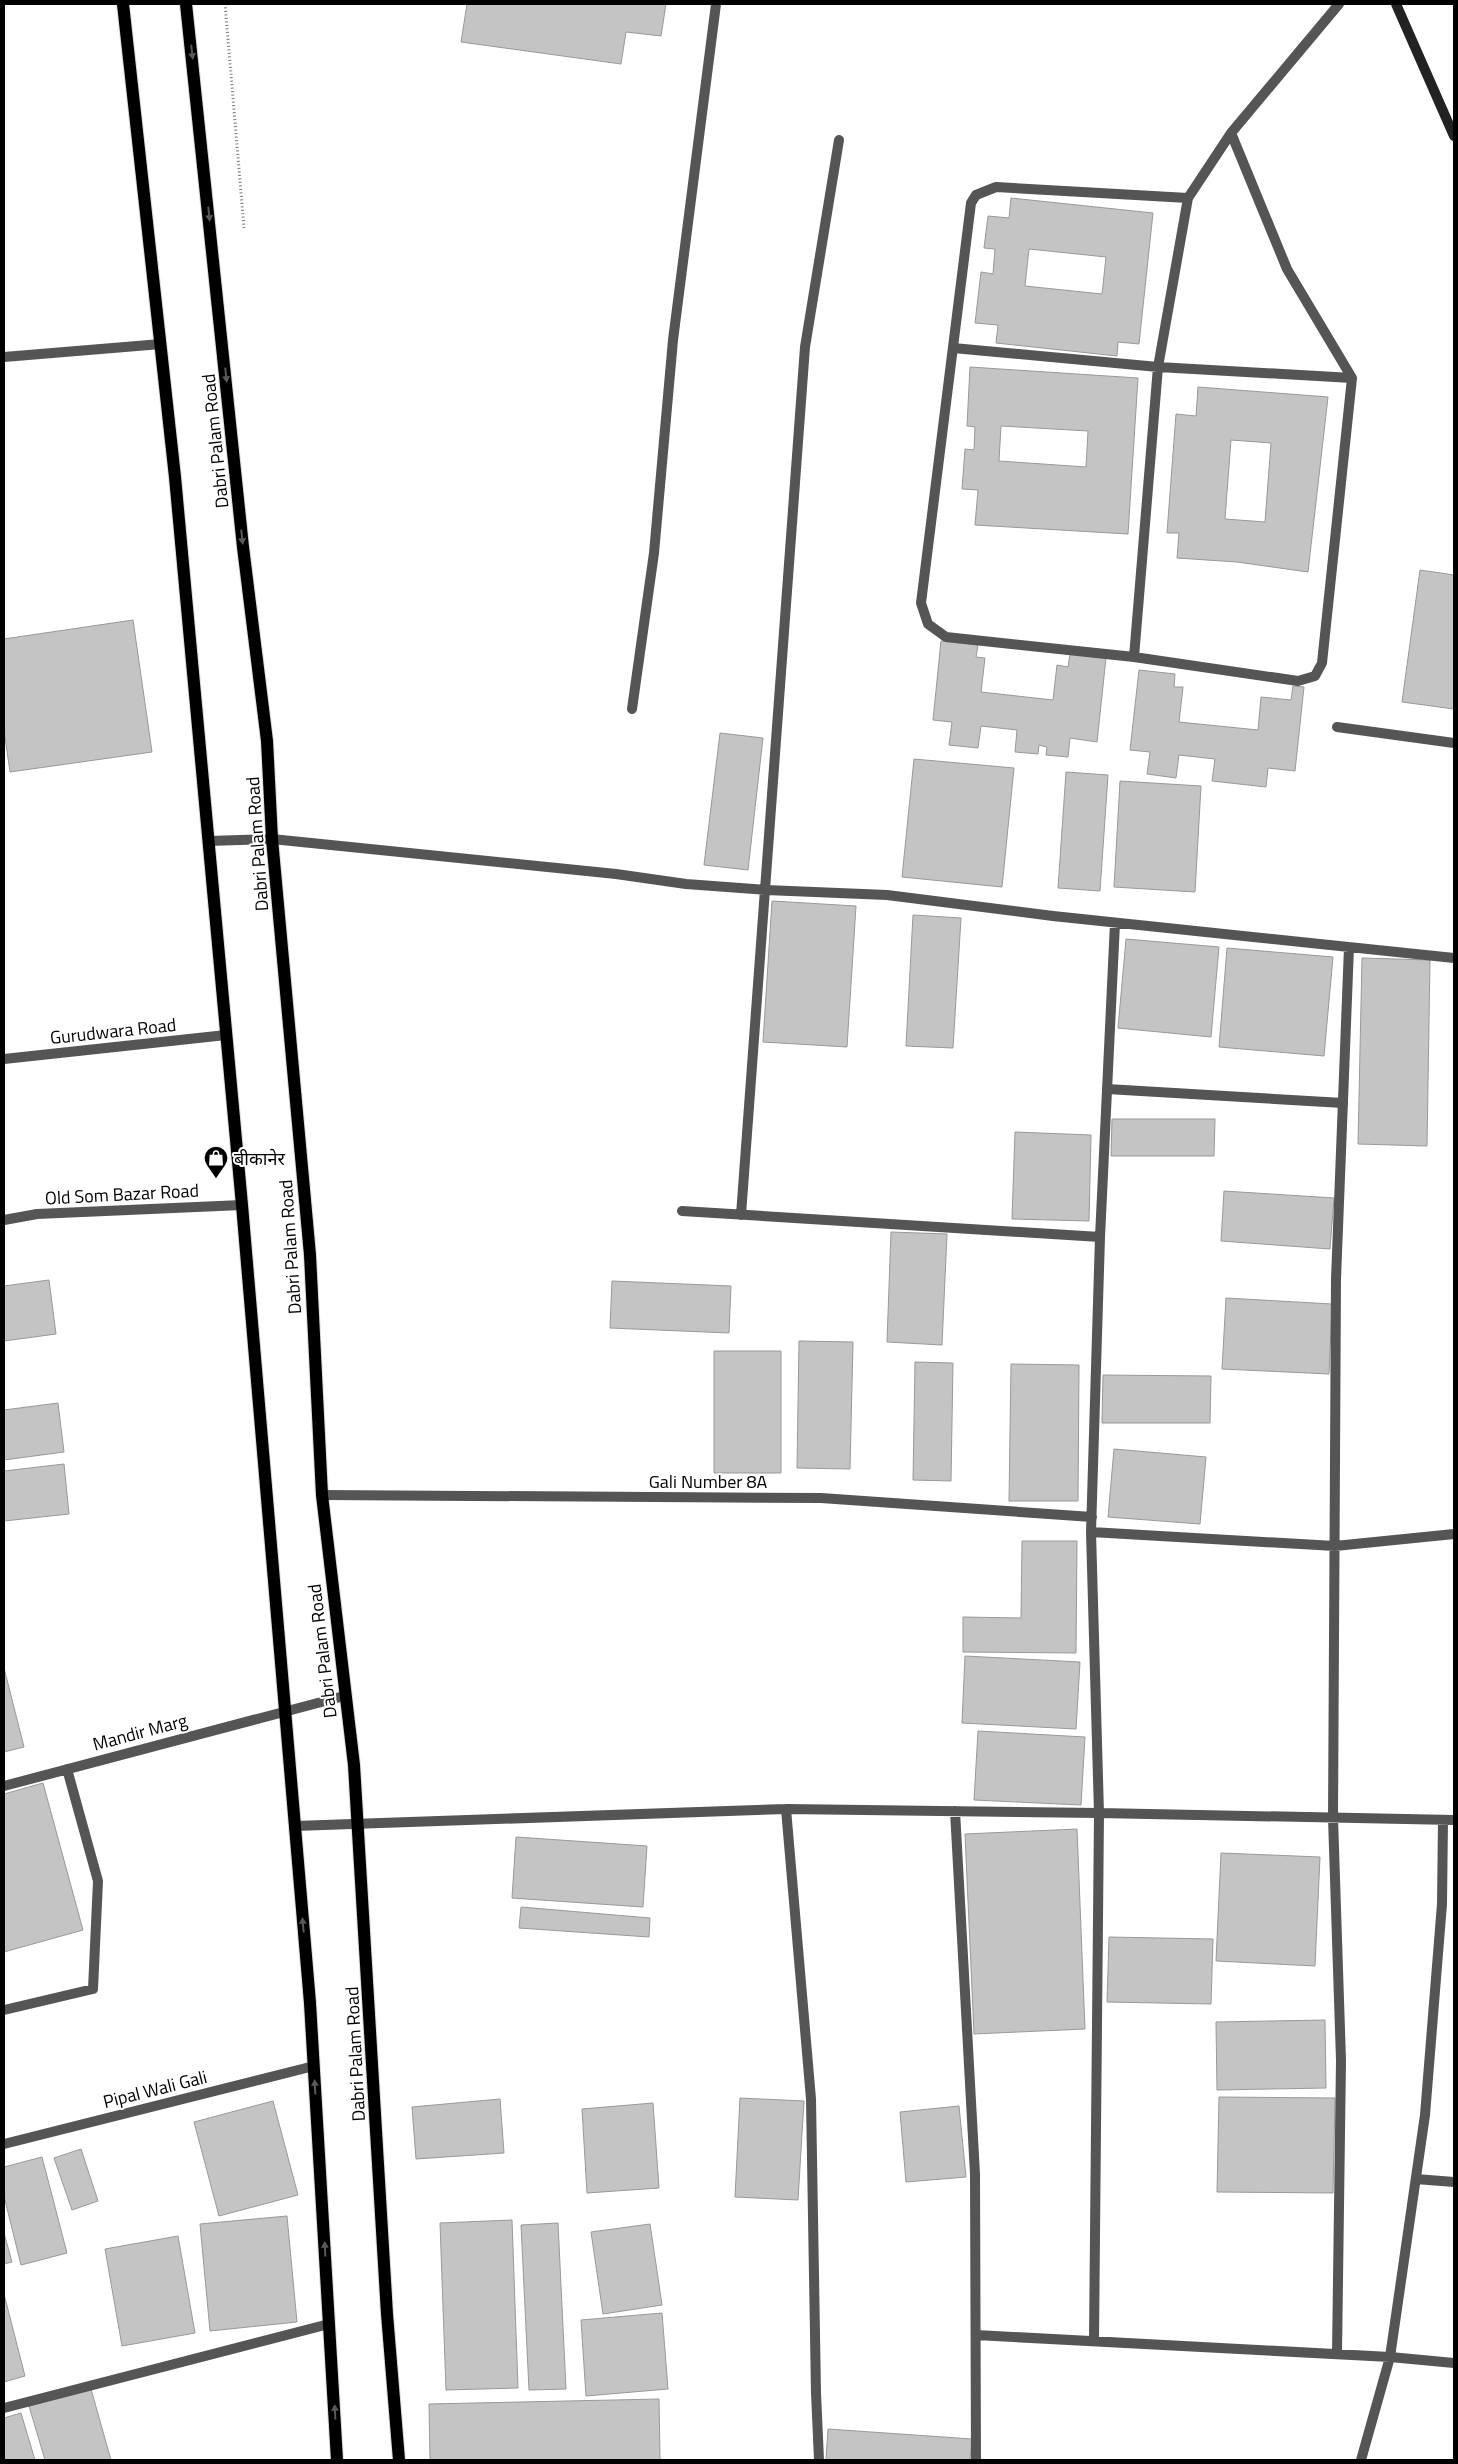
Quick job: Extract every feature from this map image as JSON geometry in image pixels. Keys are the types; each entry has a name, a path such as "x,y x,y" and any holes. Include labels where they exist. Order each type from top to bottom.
{"main road":[{"path":"123,4 161,344 242,1205 314,2066 338,2460"},
{"name":"Dabri Palam Road","path":"186,4 243,548 267,741 272,839 310,1255 322,1495 344,1696 354,1765 387,2314 399,2460"}],"street":[{"path":"632,709 654,553 674,340 716,4"},
{"path":"1134,656 1158,367 1188,198 1231,133 1339,4"},
{"path":"1396,4 1454,136"},
{"path":"1188,198 996,187 976,194 971,204 921,603 928,624 946,636 1134,656 1298,681 1315,676 1322,663 1352,378 1287,269 1231,133"},
{"path":"741,1215 805,347 839,140"},
{"path":"4,357 161,344"},
{"path":"953,348 1158,367 1352,378"},
{"path":"1337,727 1454,743"},
{"path":"208,841 272,839 616,874 686,884 766,890 887,894 1115,923 1454,958"},
{"path":"1094,2341 1099,1813 1091,1532 1100,1237 1115,923"},
{"path":"1336,2354 1341,2060 1333,1818 1336,1280 1349,947"},
{"name":"Gurudwara Road","path":"4,1059 226,1036"},
{"path":"1107,1090 1343,1103"},
{"name":"Old Som Bazar Road","path":"4,1220 37,1214 242,1205"},
{"path":"682,1211 1100,1237"},
{"name":"Gali Number 8A","path":"322,1495 821,1498 1092,1517"},
{"path":"1091,1532 1335,1546 1454,1534"},
{"name":"Mandir Marg","path":"4,1786 285,1710 344,1696"},
{"path":"4,2010 93,1989 98,1881 67,1769"},
{"path":"786,1809 811,2100 816,2383 820,2460"},
{"path":"295,1826 357,1822 786,1809 1454,1820"},
{"path":"955,1811 975,2174 976,2460"},
{"path":"1361,2460 1390,2356 1425,2115 1442,1904 1443,1820"},
{"name":"Pipal Wali Gali","path":"4,2144 314,2066"},
{"path":"1416,2179 1454,2182"},
{"path":"4,2408 329,2324"},
{"path":"976,2335 1390,2356 1454,2363"}],"path":[{"path":"225,4 244,228"}],"building":[{"path":"467,4 666,4 661,36 626,32 621,64 461,42"},
{"path":"1011,198 1153,213 1139,344 1118,342 1117,356 996,343 998,325 975,323 981,272 993,274 995,249 984,248 988,216 1009,218","holes":["1029,249 1106,257 1102,294 1025,286"]},
{"path":"970,367 1138,378 1128,534 975,525 978,490 962,489 965,449 974,450 975,427 967,426","holes":["1001,426 1088,431 1086,467 999,461"]},
{"path":"1198,387 1328,397 1308,572 1237,562 1177,558 1179,533 1167,533 1176,414 1196,416","holes":["1231,440 1271,443 1265,522 1225,519"]},
{"path":"1420,570 1454,575 1454,709 1402,702"},
{"path":"133,620 152,752 10,772 4,730 4,639"},
{"path":"941,641 978,645 976,657 985,658 981,692 1053,700 1057,665 1068,667 1070,654 1106,658 1097,742 1070,738 1068,757 1046,755 1047,747 1039,745 1038,754 1015,752 1017,730 981,726 978,748 949,745 952,722 933,720"},
{"path":"1139,670 1175,674 1174,687 1183,687 1179,722 1258,730 1261,697 1291,700 1293,686 1304,687 1295,771 1268,768 1266,787 1212,781 1215,759 1179,755 1176,778 1147,774 1150,752 1130,750"},
{"path":"720,733 763,738 748,870 704,865"},
{"path":"914,759 1014,768 1002,887 902,877"},
{"path":"1066,772 1108,775 1100,891 1058,888"},
{"path":"1120,781 1201,786 1195,892 1114,887"},
{"path":"772,901 856,906 847,1047 763,1042"},
{"path":"913,915 961,918 953,1048 906,1046"},
{"path":"1126,939 1219,947 1211,1037 1118,1028"},
{"path":"1227,948 1333,957 1324,1056 1219,1047"},
{"path":"1362,958 1430,960 1427,1146 1358,1144"},
{"path":"1112,1119 1215,1119 1214,1156 1111,1156"},
{"path":"1015,1132 1091,1135 1089,1221 1012,1219"},
{"path":"1224,1191 1334,1198 1330,1249 1221,1241"},
{"path":"891,1232 947,1234 942,1345 887,1342"},
{"path":"49,1280 56,1334 4,1341 4,1286"},
{"path":"612,1281 731,1286 729,1333 610,1328"},
{"path":"1226,1298 1332,1304 1329,1374 1222,1369"},
{"path":"799,1341 853,1342 850,1469 797,1468"},
{"path":"714,1351 781,1351 781,1473 714,1473"},
{"path":"915,1362 953,1363 951,1481 913,1480"},
{"path":"1011,1364 1079,1365 1078,1501 1009,1501"},
{"path":"1103,1375 1211,1376 1210,1423 1102,1423"},
{"path":"58,1403 64,1452 4,1460 4,1410"},
{"path":"1114,1449 1206,1457 1200,1524 1108,1517"},
{"path":"64,1464 69,1514 4,1521 4,1471"},
{"path":"1022,1541 1077,1541 1076,1653 963,1652 963,1617 1021,1618"},
{"path":"965,1656 1080,1662 1076,1729 962,1723"},
{"path":"4,1668 24,1747 4,1752"},
{"path":"978,1731 1085,1737 1081,1805 974,1800"},
{"path":"43,1783 83,1930 4,1952 4,1794"},
{"path":"1077,1829 1085,2029 974,2034 965,1834"},
{"path":"516,1837 647,1846 643,1907 512,1898"},
{"path":"1221,1853 1320,1857 1315,1966 1216,1961"},
{"path":"521,1907 650,1918 649,1937 519,1928"},
{"path":"1109,1937 1213,1939 1211,2004 1107,2002"},
{"path":"1325,2020 1326,2088 1217,2090 1216,2022"},
{"path":"1219,2097 1335,2098 1333,2193 1217,2192"},
{"path":"740,2098 804,2101 798,2200 735,2197"},
{"path":"500,2099 504,2153 416,2159 412,2107"},
{"path":"273,2101 298,2195 219,2216 194,2122"},
{"path":"653,2103 659,2188 587,2193 582,2109"},
{"path":"959,2106 966,2177 906,2182 900,2112"},
{"path":"81,2149 98,2201 72,2210 54,2158"},
{"path":"42,2157 67,2253 21,2265 4,2196 4,2167"},
{"path":"287,2216 297,2322 210,2331 200,2224"},
{"path":"512,2220 518,2388 446,2390 440,2223"},
{"path":"558,2223 566,2389 529,2390 521,2225"},
{"path":"650,2224 662,2305 603,2314 591,2232"},
{"path":"4,2233 12,2262 4,2264"},
{"path":"178,2236 195,2333 122,2346 105,2249"},
{"path":"4,2294 25,2376 4,2382"},
{"path":"662,2313 668,2389 586,2396 581,2320"},
{"path":"91,2389 111,2460 45,2460 29,2406"},
{"path":"659,2399 660,2460 430,2460 429,2404"},
{"path":"21,2413 35,2460 4,2460 4,2418"},
{"path":"828,2429 972,2439 970,2460 826,2460"}],"place":[{"name":"बीकानेर","path":"216,1179"}]}
